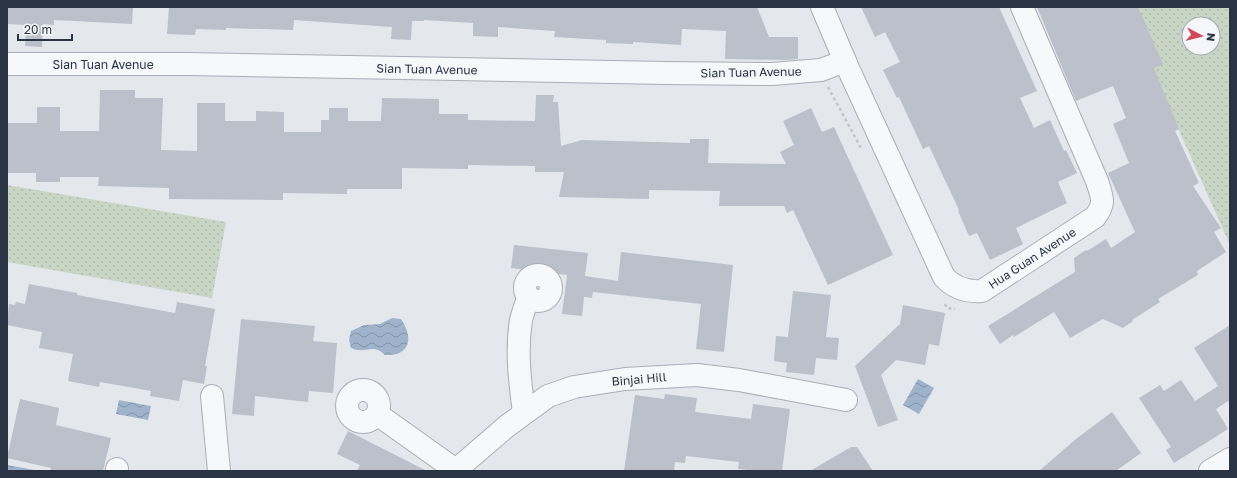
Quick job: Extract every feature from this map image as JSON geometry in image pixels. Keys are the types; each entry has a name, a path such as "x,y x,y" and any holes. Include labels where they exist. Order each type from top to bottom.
{"street":[{"name":"Hua Guan Avenue","path":"822,7 845,61 944,277 949,283 975,292 982,291 1095,217 1102,209 1102,199 1097,181 1022,7"},
{"name":"Sian Tuan Avenue","path":"7,64 187,64 772,74 821,70 845,61"},
{"path":"524,413 520,382 518,346 521,320 529,297"},
{"name":"Binjai Hill","path":"458,471 464,463 501,430 524,413 548,396 574,387 625,379 697,375 739,380 846,400"},
{"path":"212,396 219,471"},
{"path":"377,414 458,471"},
{"path":"1210,471 1230,459"}],"path":[{"path":"821,70 823,77 864,154"},
{"path":"944,302 947,308 959,310"}],"green space":[{"path":"1124,7 1230,7 1230,245"},
{"path":"7,185 226,222 212,298 7,262"}],"water":[{"path":"392,318 401,319 407,331 407,345 401,352 385,355 376,349 356,350 351,348 349,340 351,331 364,325 380,324"},
{"path":"918,379 934,388 919,414 903,405"},
{"path":"119,400 151,406 148,420 116,414"},
{"path":"7,465 40,471 7,471"}],"building":[{"path":"7,7 133,7 132,24 54,20 54,25 43,24 42,47 25,46 26,25 7,24"},
{"path":"169,7 757,7 769,37 798,37 798,59 725,59 726,31 682,29 681,45 633,42 633,44 606,43 606,40 554,37 555,31 498,27 498,37 473,36 473,23 424,20 412,21 411,40 391,39 392,27 294,20 293,30 226,28 226,30 196,29 195,35 167,34"},
{"path":"861,7 999,7 1037,91 1020,98 1034,128 1050,120 1064,151 1066,150 1077,173 1058,182 1067,203 1016,228 1023,244 990,260 977,233 969,236 958,211 959,210 929,146 923,149 899,97 897,98 883,70 900,62 885,32 875,37"},
{"path":"1037,7 1138,7 1163,64 1154,68 1179,129 1175,131 1199,183 1193,186 1221,228 1214,232 1226,252 1197,271 1198,275 1158,299 1160,302 1132,320 1133,321 1123,328 1103,319 1070,338 1054,312 1000,344 988,326 1075,272 1074,258 1086,250 1087,251 1106,239 1111,248 1135,232 1108,173 1129,163 1113,124 1126,118 1113,86 1076,101"},
{"path":"100,90 135,90 135,98 163,98 161,150 197,151 197,103 225,103 225,121 256,121 256,111 284,112 284,132 321,132 321,120 329,120 329,108 348,108 348,121 381,121 382,98 439,99 439,114 468,114 468,120 535,121 536,95 554,95 553,102 558,102 561,146 582,140 690,143 690,139 709,139 708,163 786,164 780,152 794,145 783,121 811,108 822,132 834,127 893,255 828,285 793,210 787,213 784,206 719,206 720,191 649,190 649,199 559,197 564,172 535,172 535,166 468,165 468,169 402,168 402,189 347,189 347,194 283,193 283,200 169,199 169,188 98,186 99,177 60,177 60,182 36,182 36,173 7,173 7,123 37,123 37,107 60,107 60,131 99,131"},
{"path":"514,245 588,253 585,276 618,281 621,252 733,265 724,352 696,349 701,304 593,292 592,298 584,297 582,316 562,314 567,275 511,268"},
{"path":"29,284 77,293 77,295 175,313 177,302 215,309 205,366 207,366 204,384 183,380 179,401 150,396 151,391 100,382 99,387 68,381 73,354 39,348 42,332 7,325 9,304 15,305 16,302 25,304"},
{"path":"793,291 831,295 826,337 839,338 837,360 816,358 814,375 786,372 787,363 774,361 776,336 788,337"},
{"path":"903,305 945,313 939,346 929,344 925,365 896,360 881,375 898,420 878,427 855,366 900,324"},
{"path":"241,319 315,326 313,341 337,343 333,393 309,391 308,402 255,396 254,416 232,414"},
{"path":"1230,325 1230,405 1228,401 1216,409 1228,429 1174,463 1166,450 1171,447 1139,398 1160,385 1164,391 1181,380 1195,401 1218,386 1194,348"},
{"path":"665,394 697,398 695,412 751,419 753,404 790,409 782,471 738,469 739,462 686,456 685,463 675,462 674,471 624,471 635,395 664,399"},
{"path":"20,399 59,408 56,425 111,438 103,471 50,471 51,468 7,458"},
{"path":"1112,412 1141,453 1116,471 1039,471 1076,439"},
{"path":"348,431 427,471 357,471 360,465 337,454"},
{"path":"851,447 857,447 873,471 810,471"}]}
